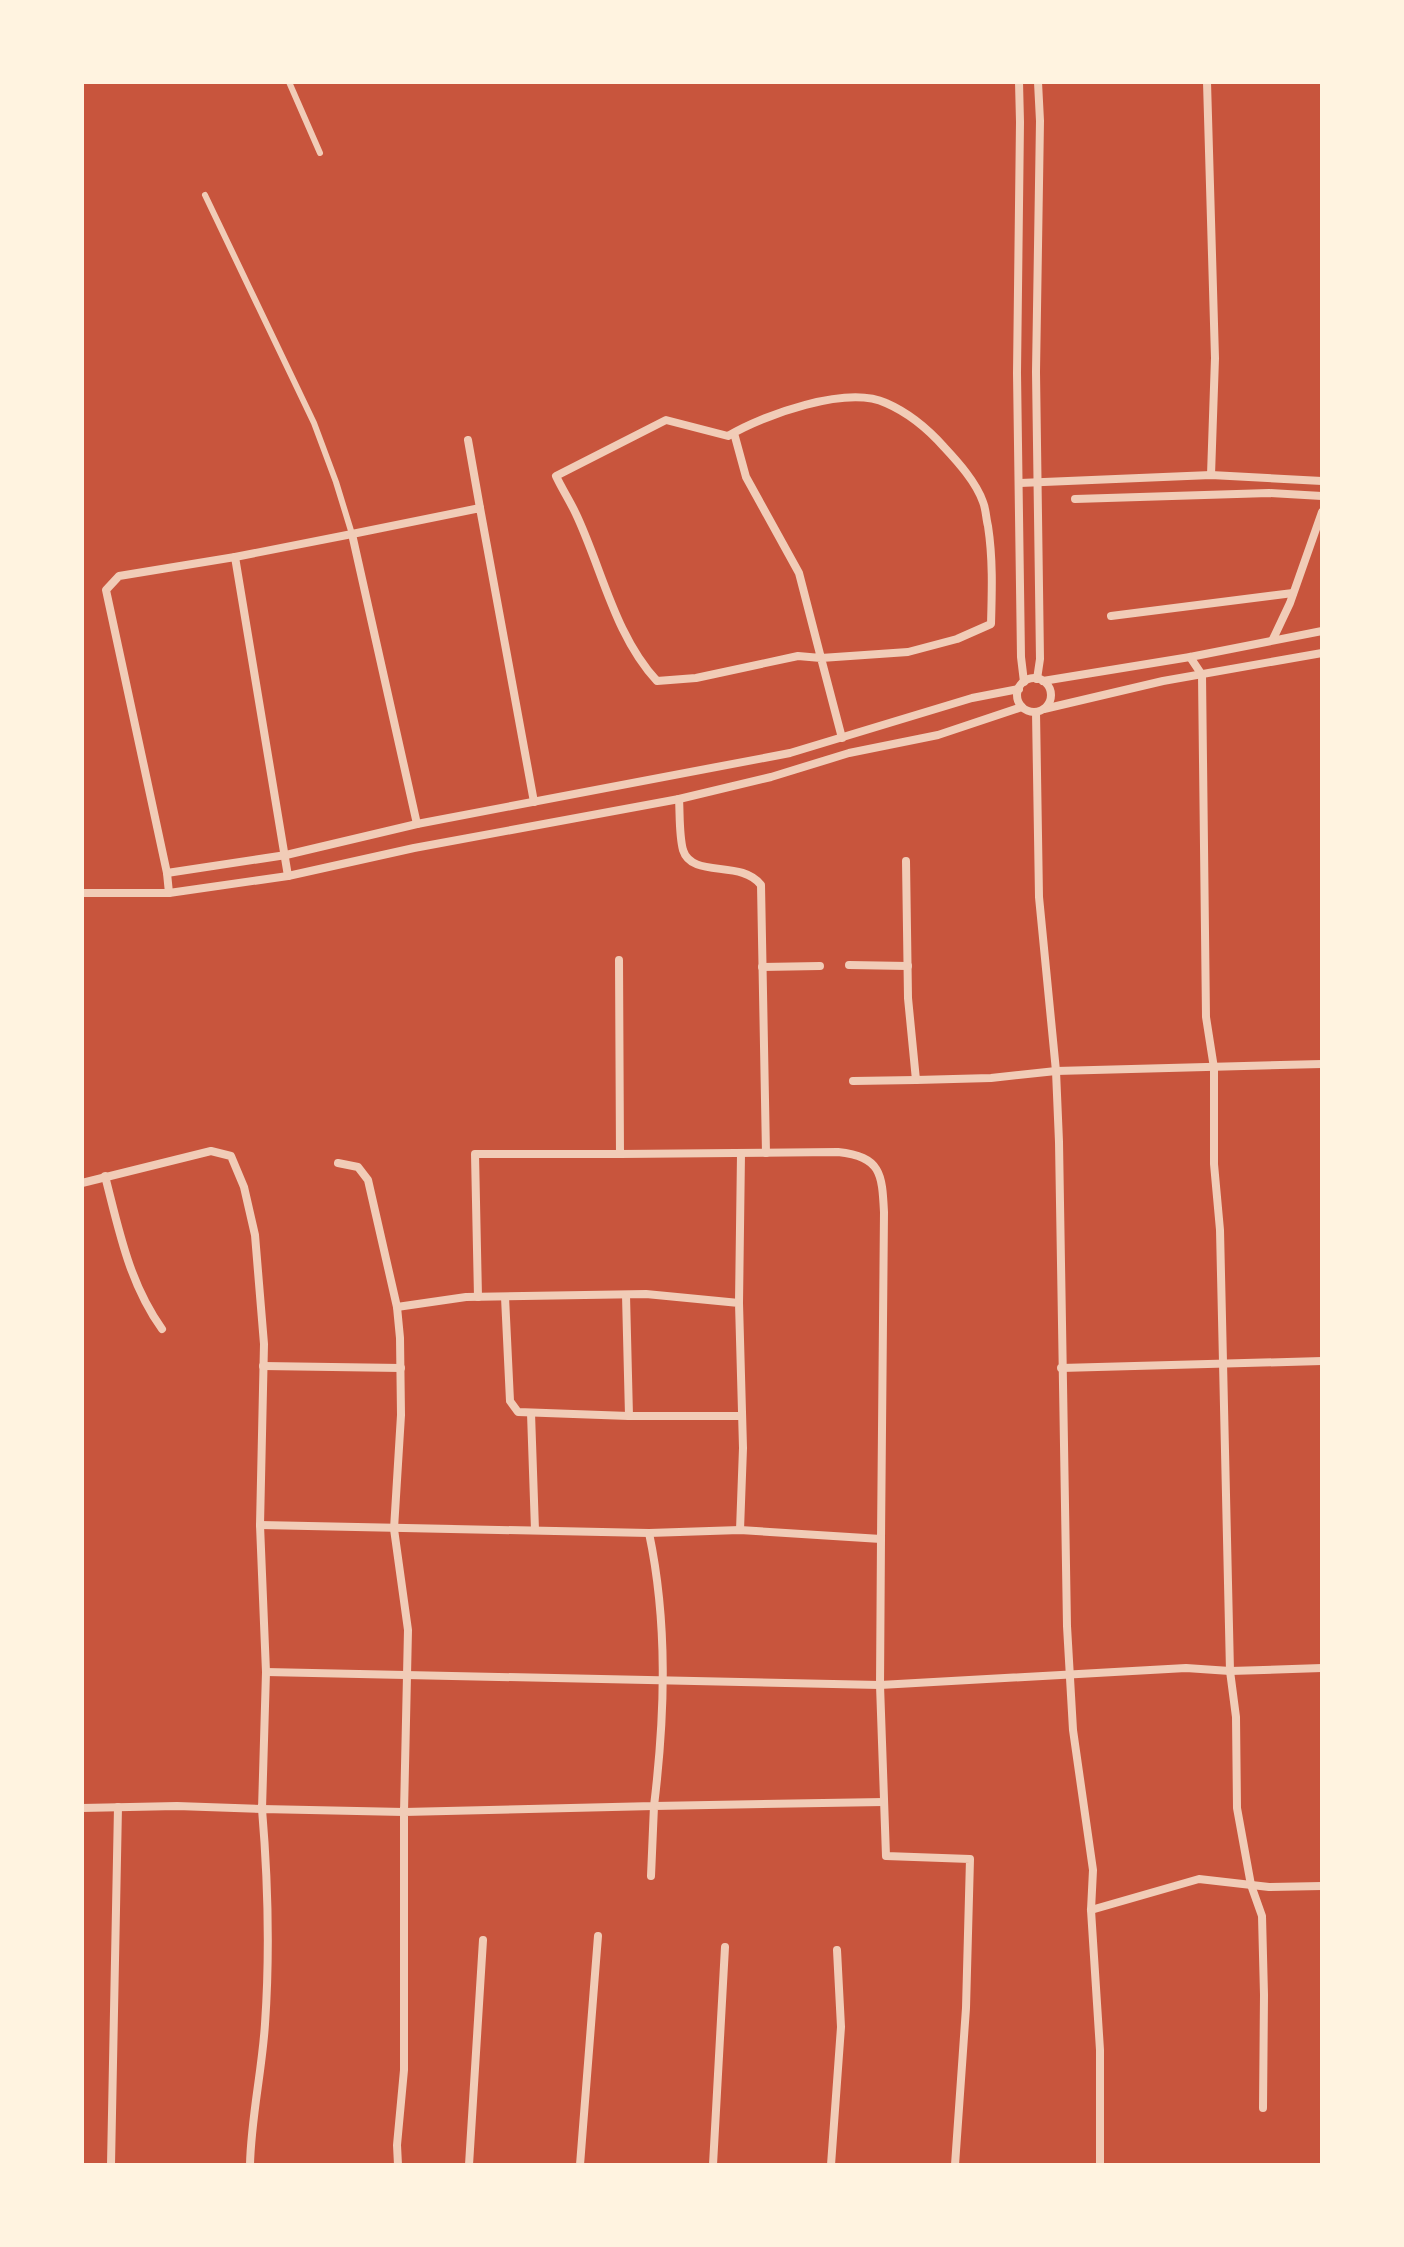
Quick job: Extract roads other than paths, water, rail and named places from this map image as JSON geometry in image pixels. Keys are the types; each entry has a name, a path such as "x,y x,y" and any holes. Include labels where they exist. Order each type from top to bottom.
{"street":[{"path":"1019,82 1017,373 1021,686 1018,698 1022,707"},
{"path":"1038,82 1040,680 1051,695 1040,710 1039,897 1056,1071 1069,1675 1073,1730 1093,1870 1091,1910 1100,2050 1100,2165"},
{"path":"1207,82 1215,358 1211,475"},
{"path":"849,398 884,401 924,426 959,463 983,502 993,560 991,624 957,639 908,652 821,658 798,656 696,678 657,681 644,667 610,601 576,515 556,476 666,420 728,436 754,421 800,406 849,398"},
{"path":"734,433 746,477 799,573 842,738"},
{"path":"468,440 534,802"},
{"path":"1020,483 1211,475 1322,481"},
{"path":"1075,499 1269,493 1322,496"},
{"path":"169,893 106,590 119,576 235,557 480,508"},
{"path":"1273,639 1322,512"},
{"path":"352,534 417,824"},
{"path":"235,557 288,876"},
{"path":"1111,616 1293,593"},
{"path":"167,873 286,855 417,824 790,753 1040,680 1190,657 1322,631"},
{"path":"82,893 169,893 288,876 414,848 679,799 771,777 849,753 938,735 1022,707 1040,710 1101,694 1322,653"},
{"path":"1190,657 1202,675 1206,1017 1214,1068 1214,1164 1220,1230 1230,1671 1236,1717 1237,1808 1251,1885 1262,1916 1263,2108"},
{"path":"679,799 683,849 687,859 694,865 744,872 755,877 761,885 766,1153"},
{"path":"906,861 908,998 916,1080"},
{"path":"619,960 620,1154"},
{"path":"849,965 908,966"},
{"path":"762,967 820,966"},
{"path":"853,1081 991,1078 1056,1071 1322,1064"},
{"path":"82,1183 211,1151 231,1156 244,1187 255,1235 263,1366 260,1525 266,1672 262,1809 268,1886 265,2024 250,2142 250,2165"},
{"path":"478,1297 475,1154 838,1152 862,1155 875,1166 882,1184 880,1685 886,1856 970,1859 966,2008 955,2165"},
{"path":"740,1530 741,1154"},
{"path":"338,1163 358,1167 368,1180 397,1307 401,1368 394,1529 408,1630 408,1675 404,1812 404,2070 398,2165"},
{"path":"105,1176 124,1253 137,1289 162,1329"},
{"path":"397,1307 478,1297 646,1294 739,1303"},
{"path":"626,1295 629,1416"},
{"path":"505,1297 510,1401 518,1412 741,1416"},
{"path":"1061,1368 1322,1361"},
{"path":"263,1366 401,1368"},
{"path":"531,1413 535,1530"},
{"path":"260,1525 649,1533 740,1530 881,1539"},
{"path":"649,1533 659,1577 663,1733 654,1806 651,1876"},
{"path":"266,1672 880,1685 1186,1668 1230,1671 1322,1668"},
{"path":"82,1808 177,1806 404,1812 884,1802"},
{"path":"111,2165 118,1807"},
{"path":"1091,1910 1199,1879 1251,1885 1322,1886"},
{"path":"580,2165 598,1936"},
{"path":"469,2165 483,1940"},
{"path":"713,2165 725,1947"},
{"path":"831,2165 841,2027 837,1950"}],"lane":[{"path":"289,82 320,153"},
{"path":"205,195 314,423 352,534"}]}
